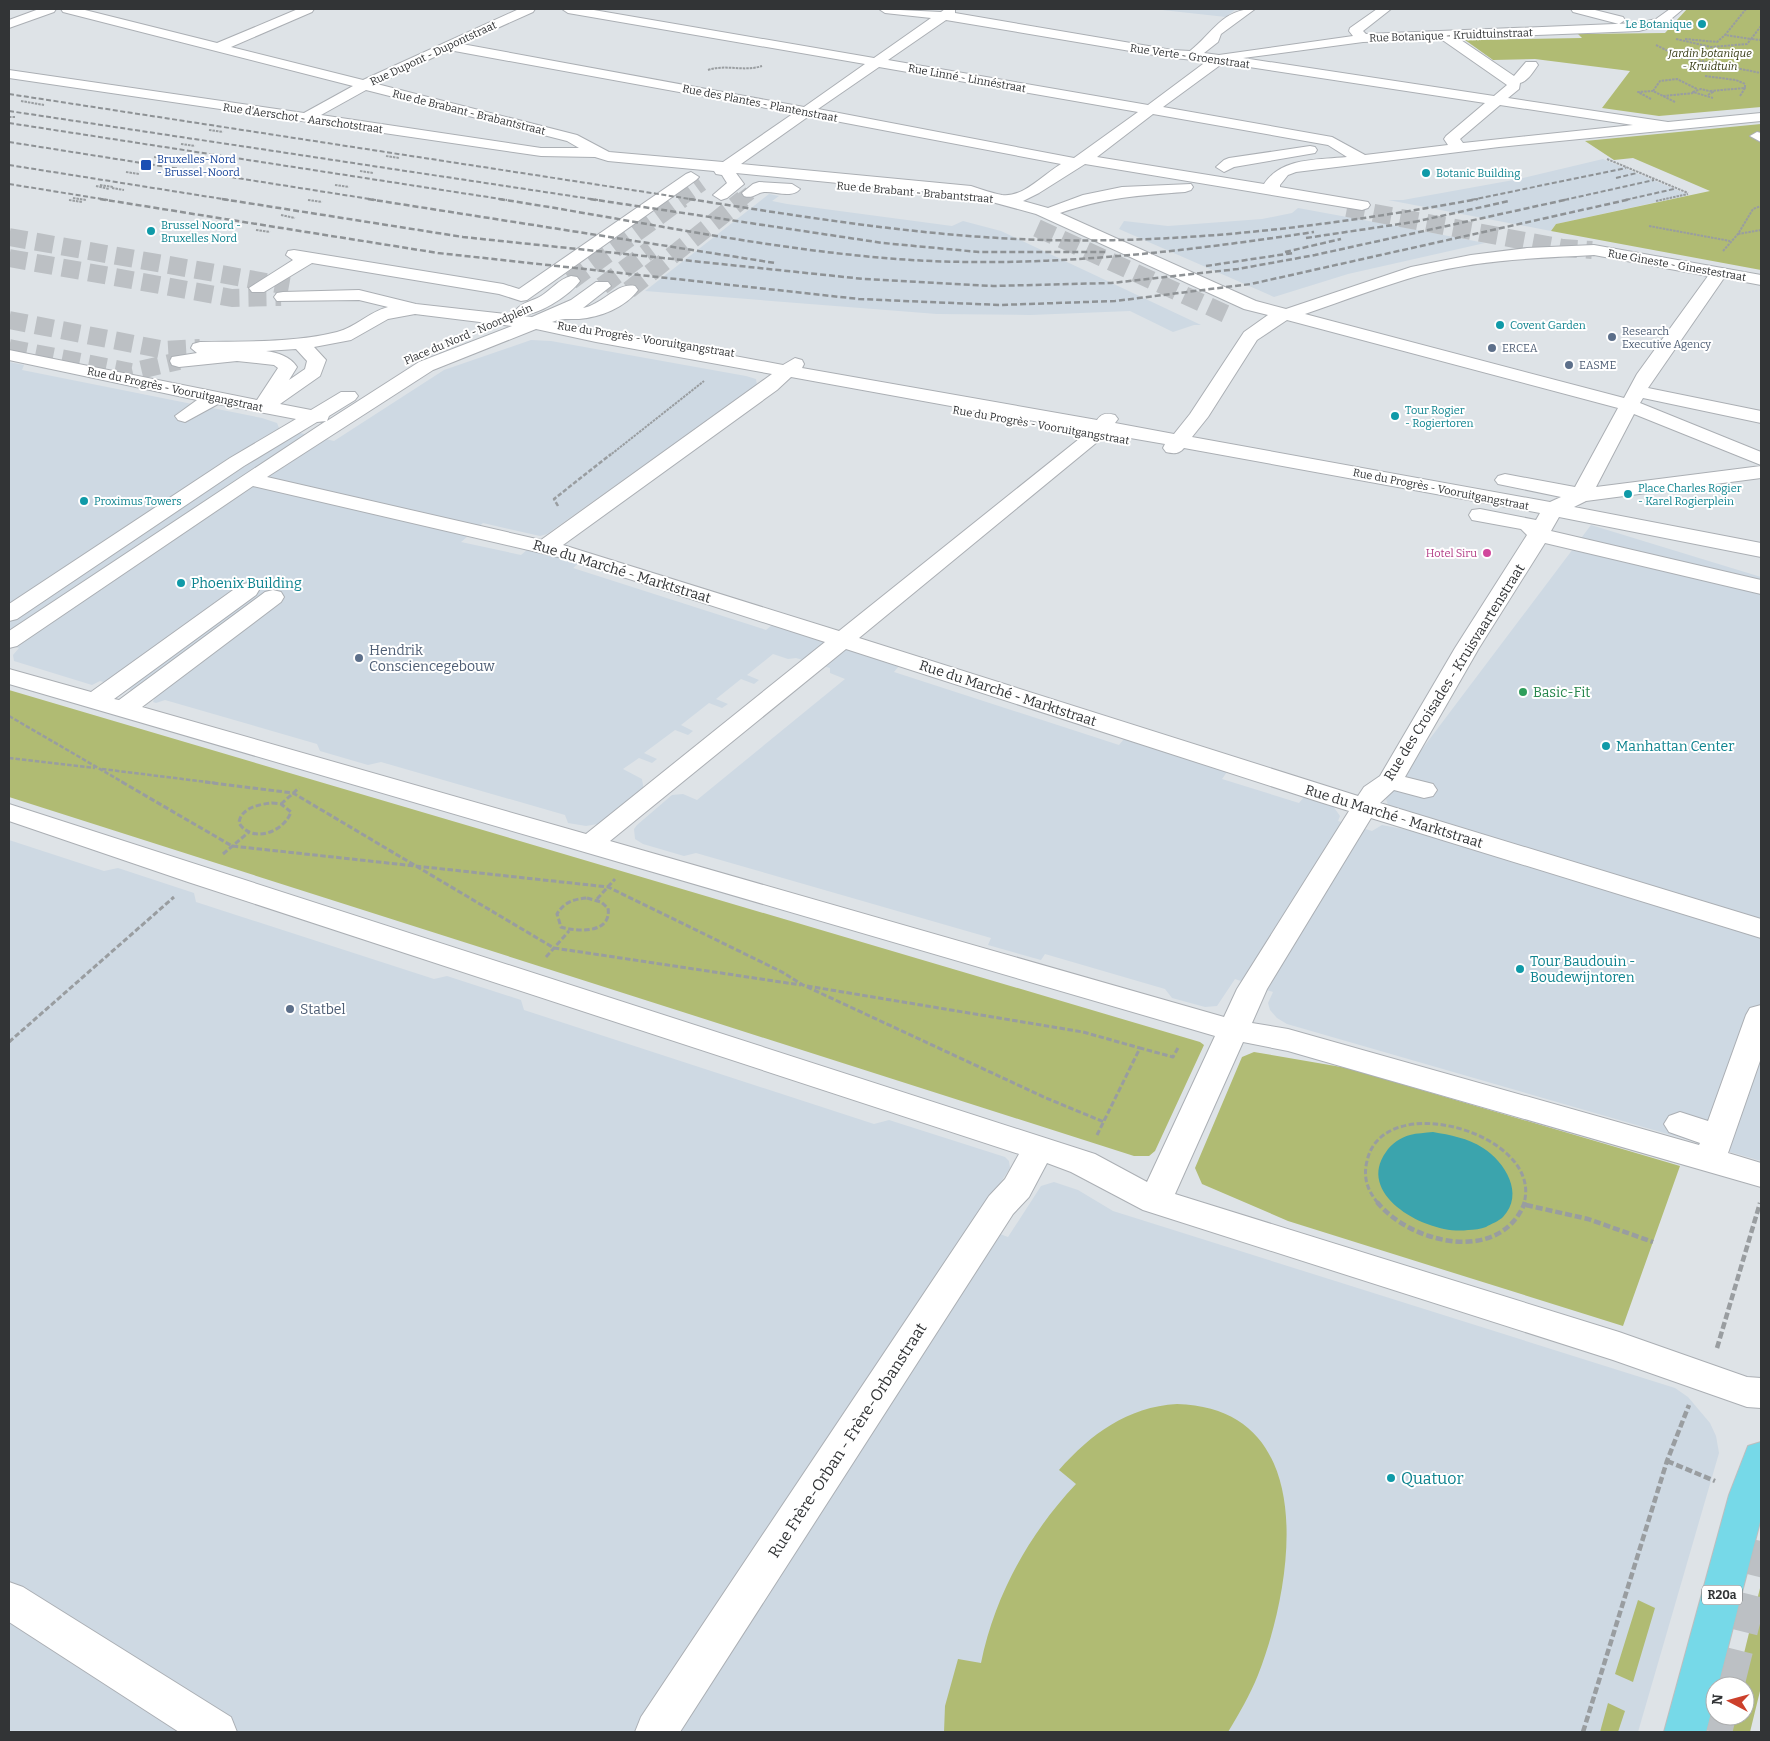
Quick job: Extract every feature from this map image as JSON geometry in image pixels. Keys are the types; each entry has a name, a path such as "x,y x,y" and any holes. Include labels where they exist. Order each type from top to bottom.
{"main road":[{"name":"R20a","path":"1685,1732 1748,1495 1761,1458"}],"street":[{"path":"9,13 19,9"},
{"path":"9,24 50,9"},
{"name":"Rue de Brabant - Brabantstraat","path":"67,9 572,138 598,153 608,156 725,169 764,177 966,199 1005,200"},
{"path":"218,48 308,9"},
{"name":"Rue Dupont - Dupontstraat","path":"306,118 364,85 529,9"},
{"name":"Rue Linné - Linnéstraat","path":"568,9 1332,141 1361,159"},
{"name":"Rue Verte - Groenstraat","path":"885,9 949,12 1090,41 1667,126"},
{"path":"1193,55 1213,39 1215,32 1232,18 1249,9"},
{"path":"1362,38 1355,31 1385,9"},
{"path":"1577,9 1639,26"},
{"path":"1657,24 1669,18 1677,9"},
{"path":"694,177 725,169 949,12"},
{"path":"1657,24 1671,27"},
{"name":"Rue Botanique - Kruidtuinstraat","path":"1220,59 1362,38 1657,24"},
{"path":"1443,34 1472,50 1512,81 1514,86 1451,139 1494,139"},
{"name":"Rue des Plantes - Plantenstraat","path":"448,46 1078,160 1228,184 1273,189"},
{"path":"1005,200 1028,193 1078,160 1220,59"},
{"path":"1512,81 1520,79 1531,65"},
{"name":"Rue d'Aerschot - Aarschotstraat","path":"9,74 550,153 598,153"},
{"path":"1355,206 1315,205 1273,189 1272,184 1288,169 1361,159 1461,140 1667,126 1761,117"},
{"path":"1099,229 1057,209 1089,198 1166,187 1196,186 1215,175 1229,163 1329,147"},
{"path":"1101,150 1215,175 1267,174"},
{"name":"Rue de Brabant - Brabantstraat","path":"536,156 694,177"},
{"path":"721,195 736,184 725,169"},
{"name":"Place du Nord - Noordplein","path":"258,288 301,256 446,286 503,289 522,296 694,177"},
{"path":"1052,181 1115,194"},
{"name":"Rue de Brabant - Brabantstraat","path":"754,190 787,185 875,197"},
{"path":"1005,200 1024,204 1063,220 1250,305 1633,398 1761,417"},
{"path":"1002,218 1030,213"},
{"name":"Rue Gineste - Ginestestraat","path":"1180,441 1250,336 1267,324 1285,315 1388,280 1456,262 1527,252 1594,250 1761,280"},
{"path":"1552,510 1581,495 1644,378 1719,273"},
{"name":"Place du Nord - Noordplein","path":"9,614 236,462 395,365 422,351 507,319 547,300 571,281"},
{"name":"Place du Nord - Noordplein","path":"9,641 250,478 426,366 495,340 577,304 602,286"},
{"path":"358,287 460,305 507,319 416,309 359,296 286,291 358,287"},
{"name":"Place du Nord - Noordplein","path":"552,314 591,313 605,309 629,290"},
{"path":"342,295 366,305 374,318"},
{"path":"200,348 301,344 357,332 374,318 392,312 416,309"},
{"name":"Rue du Progrès - Vooruitgangstraat","path":"507,319 534,323 559,338 580,343 788,371 1180,441 1488,505 1552,510"},
{"path":"262,407 313,372 317,360 301,344"},
{"name":"Rue du Progrès - Vooruitgangstraat","path":"9,355 207,397 341,421"},
{"path":"179,361 218,356 270,357 284,361 288,367 262,407"},
{"path":"155,386 179,375 204,369 249,370 258,372 264,379 262,407"},
{"path":"546,547 788,371"},
{"path":"178,414 207,397"},
{"path":"1633,398 1761,459"},
{"path":"590,844 1103,427"},
{"path":"1505,480 1581,495 1761,472"},
{"name":"Rue du Marché - Marktstraat","path":"250,478 288,490 546,547 842,639 1364,807 1761,928"},
{"path":"1552,510 1761,550"},
{"name":"Rue des Croisades - Kruisvaartenstraat","path":"1156,1201 1252,989 1364,807 1374,793 1394,775 1467,648 1539,535 1552,510"},
{"path":"1480,516 1528,524 1539,535 1761,587"},
{"path":"95,701 248,590"},
{"path":"123,709 273,597"},
{"path":"9,676 1232,1030 1288,1040 1761,1174"},
{"path":"1394,775 1428,784"},
{"path":"9,812 207,879 1083,1163 1156,1201 1619,1347 1747,1392 1761,1393"},
{"path":"1680,1124 1717,1142 1761,1015"},
{"name":"Rue Frère-Orban - Frère-Orbanstraat","path":"656,1732 1001,1205 1017,1188 1038,1149"},
{"path":"9,1600 216,1732"}],"path":[{"path":"1746,9 1726,35 1717,42 1681,40 1700,45 1721,47 1747,44 1761,26"},
{"path":"1726,35 1761,40"},
{"path":"1653,43 1680,57 1761,73"},
{"path":"1705,76 1736,80 1745,84 1739,97"},
{"path":"1653,91 1660,81 1677,78 1697,89 1710,91 1744,88"},
{"path":"1695,93 1693,92 1697,89"},
{"path":"1652,100 1638,92 1653,91 1673,102"},
{"path":"1708,95 1712,92 1710,91"},
{"path":"1663,96 1695,93 1714,98"},
{"path":"21,101 44,105"},
{"path":"1666,103 1682,103"},
{"path":"9,116 15,118"},
{"path":"209,130 223,132"},
{"path":"183,143 197,145"},
{"path":"158,156 170,159"},
{"path":"386,156 399,158"},
{"path":"154,157 182,160"},
{"path":"1607,159 1688,193 1656,201"},
{"path":"129,170 142,172"},
{"path":"360,171 373,173"},
{"path":"126,172 139,174"},
{"path":"335,184 349,187"},
{"path":"100,185 111,188"},
{"path":"96,186 124,190"},
{"path":"72,198 86,200"},
{"path":"69,200 82,202"},
{"path":"308,200 322,202"},
{"path":"1719,273 1725,263 1719,256 1738,234 1753,209 1761,206"},
{"path":"281,216 295,218"},
{"path":"1649,226 1730,241"},
{"path":"256,230 270,232"},
{"path":"1738,234 1761,230"},
{"path":"560,511 554,499 704,380"},
{"path":"9,716 232,846 608,887 782,972 803,985 1046,1098 1104,1122"},
{"path":"9,758 294,793 554,948 803,985 1083,1032 1174,1057 1182,1038"},
{"path":"281,804 304,783"},
{"path":"217,860 249,832 268,832 286,824 291,812 281,804 262,804 245,812 240,817 239,823 249,832"},
{"path":"597,899 621,872"},
{"path":"9,1042 177,894"},
{"path":"577,899 597,899 609,909 610,915 606,922 590,931 569,931 561,927 557,921 557,914 560,908 577,899"},
{"path":"542,962 569,931"},
{"path":"1095,1140 1140,1048"},
{"path":"1430,1123 1461,1128 1490,1141 1512,1160 1525,1182 1526,1205 1514,1225 1492,1238 1461,1242 1428,1237 1399,1223 1377,1202 1365,1179 1367,1156 1379,1138 1402,1126 1430,1123"},
{"path":"1582,1732 1667,1461 1700,1376 1716,1353 1761,1198"},
{"path":"1526,1205 1588,1219 1654,1242"}],"shaded area":[{"path":"1153,9 1236,9 1226,17"},
{"path":"1603,159 1689,195 1556,224 1551,231 1388,200 1403,200 1519,179"},
{"path":"769,194 779,196 772,201 787,204 952,226 963,221 1001,231 1201,325 1194,325 1173,332 1130,311 1030,315 937,314 645,291"},
{"path":"1298,208 1485,243 1348,274 1274,297 1119,229 1124,221 1168,226 1262,219 1292,213"},
{"path":"531,340 551,341 746,376 756,379 757,385 547,534 540,536 483,523 461,542 521,555 527,550 557,556 579,563 573,568 766,630 772,625 899,666 894,672 1119,745 1124,739 1227,772 1222,779 1299,803 1304,797 1333,806 1340,816 1338,821 1372,831 1382,825 1408,830 1417,816 1388,805 1386,799 1389,793 1591,525 1761,577 1761,1161 1287,1024 1277,1018 1270,1010 1268,1003 1273,992 1235,979 1217,1006 1205,1007 1172,998 1165,989 1045,954 1041,960 988,945 991,938 696,853 684,856 643,844 635,839 634,829 637,825 672,795 683,794 697,800 845,679 830,673 830,668 796,658 788,659 773,654 747,675 759,680 754,684 741,679 716,699 728,704 722,708 709,703 681,725 693,731 688,735 675,730 644,753 657,759 652,763 639,758 623,769 642,779 644,791 603,823 586,826 568,823 565,815 381,762 368,765 320,751 317,744 165,700 156,703 153,702 155,697 100,681 92,685 14,661 13,655 19,648 9,645 9,362 24,365 22,370 262,418 277,423 279,428 334,441 444,370"},
{"path":"9,840 104,871 118,868 194,893 196,902 434,979 447,976 521,1000 524,1010 874,1124 889,1120 1005,1157 1009,1161 1010,1168 973,1224 1008,1237 1041,1186 1054,1182 1078,1190 1113,1211 1675,1388 1688,1397 1710,1423 1716,1436 1719,1453 1638,1732 9,1732"}],"green space":[{"name":"Jardin botanique - Kruidtuin","path":"1687,9 1761,9 1761,107 1659,116 1602,108 1630,71 1535,59 1493,60 1465,40 1582,38 1578,34 1665,33"},
{"path":"1761,124 1761,270 1551,231 1556,224 1710,191 1633,158 1614,160 1585,141"},
{"path":"9,690 1200,1042 1204,1045 1155,1151 1149,1156 1134,1156 9,797"},
{"path":"1254,1052 1347,1068 1680,1166 1623,1326 1288,1221 1202,1184 1195,1168 1242,1057"},
{"path":"1177,1404 1223,1413 1255,1435 1275,1467 1285,1506 1286,1550 1281,1594 1271,1637 1255,1682 1228,1732 944,1732 945,1706 958,1659 981,1663 995,1613 1016,1567 1043,1524 1076,1484 1059,1470 1084,1445 1111,1425 1142,1411 1159,1406"},
{"path":"1761,1584 1761,1687 1755,1712 1755,1676 1738,1676"},
{"path":"1638,1600 1655,1608 1633,1682 1615,1674"},
{"path":"1608,1703 1625,1711 1618,1732 1600,1732"},
{"path":"1726,1726 1751,1726 1750,1732 1724,1732"}],"water":[{"path":"1433,1132 1465,1139 1483,1148 1498,1161 1510,1179 1512,1189 1509,1208 1503,1217 1486,1227 1473,1230 1452,1230 1435,1227 1417,1220 1401,1210 1388,1198 1380,1184 1379,1168 1388,1149 1403,1137"}],"tunnel":[{"path":"680,200 702,184"},
{"path":"741,200 750,193"},
{"path":"571,281 682,199"},
{"path":"629,290 743,199"},
{"path":"1347,208 1563,248 1592,250"},
{"path":"1037,228 1226,314"},
{"path":"9,237 289,286"},
{"path":"602,286 651,249"},
{"path":"9,258 232,298 281,297"},
{"path":"9,320 165,350 200,348"},
{"path":"9,348 131,372 179,361"},
{"path":"1727,1676 1761,1541"},
{"path":"1713,1732 1714,1726"}],"railway":[{"path":"9,94 697,200"},
{"path":"9,111 598,200"},
{"path":"9,123 507,200"},
{"path":"9,142 376,200"},
{"path":"9,165 229,200"},
{"path":"1471,200 1626,168"},
{"path":"1616,178 1637,173"},
{"path":"1564,200 1654,180"},
{"path":"9,184 108,200"},
{"path":"1625,200 1674,189"},
{"path":"100,199 438,253 859,299 999,305 1115,301 1251,284 1631,199"},
{"path":"222,199 463,237 864,279 993,286 1111,283 1238,269 1315,255 1569,199"},
{"path":"368,199 775,263"},
{"path":"499,199 808,250 911,260 962,262 1063,260 1163,252 1314,232"},
{"path":"590,199 883,243 979,252 1106,252"},
{"path":"689,199 894,229 977,237 1076,240 1133,240 1249,232 1364,218 1478,199"},
{"path":"1415,222 1509,201"},
{"path":"1415,222 1420,221"},
{"path":"1306,238 1415,222"},
{"path":"1285,252 1341,239"},
{"path":"1206,266 1293,253"}],"place":[{"name":"Le Botanique","path":"1702,24"},
{"name":"Bruxelles-Nord - Brussel-Noord","path":"146,165"},
{"name":"Botanic Building","path":"1426,173"},
{"name":"Brussel Noord - Bruxelles Nord","path":"151,231"},
{"name":"Covent Garden","path":"1500,325"},
{"name":"Research Executive Agency","path":"1612,337"},
{"name":"ERCEA","path":"1492,348"},
{"name":"EASME","path":"1569,365"},
{"name":"Tour Rogier - Rogiertoren","path":"1395,416"},
{"name":"Place Charles Rogier - Karel Rogierplein","path":"1628,494"},
{"name":"Proximus Towers","path":"84,501"},
{"name":"Hotel Siru","path":"1487,553"},
{"name":"Phoenix Building","path":"181,583"},
{"name":"Hendrik Consciencegebouw","path":"359,658"},
{"name":"Basic-Fit","path":"1523,692"},
{"name":"Manhattan Center","path":"1606,746"},
{"name":"Tour Baudouin - Boudewijntoren","path":"1520,969"},
{"name":"Statbel","path":"290,1009"},
{"name":"Quatuor","path":"1391,1478"}]}
